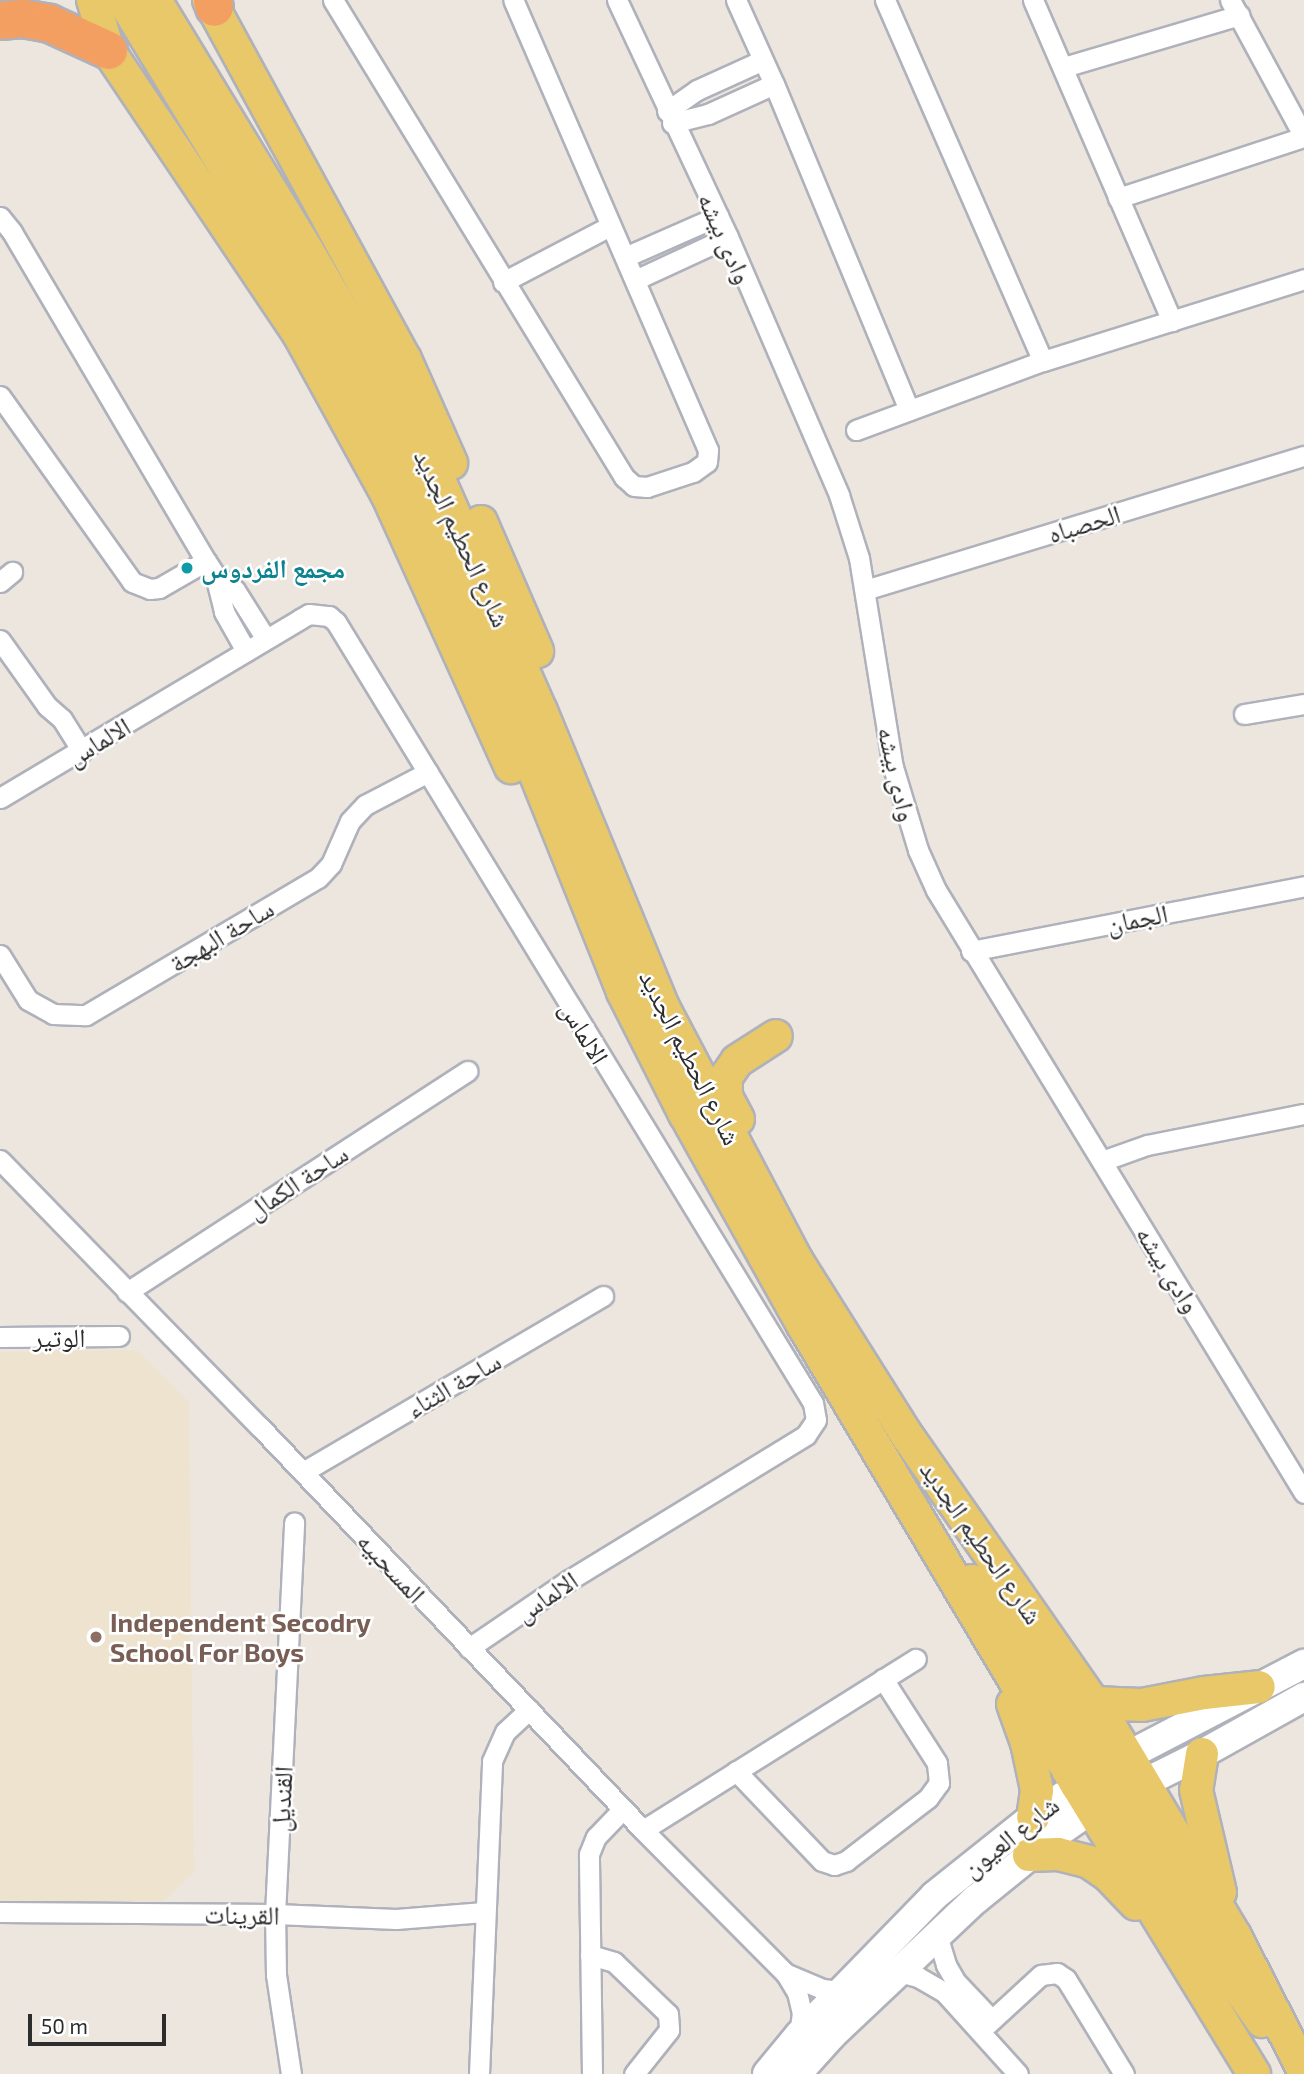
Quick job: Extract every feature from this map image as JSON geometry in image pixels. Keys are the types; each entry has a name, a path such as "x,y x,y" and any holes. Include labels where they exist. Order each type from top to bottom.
{"highway":[{"path":"0,3 6,0"},
{"path":"0,20 22,18 49,23 108,50"}],"main road":[{"path":"93,0 108,50 300,336 387,494 581,921 613,967"},
{"name":"شارع الحطيم الجديد","path":"124,0 297,258 435,471 569,777 663,1007 797,1261 908,1437 1095,1703 1100,1780"},
{"name":"شارع الحطيم الجديد","path":"155,0 297,258 332,343 464,596 613,967 635,1017 691,1125 803,1325 992,1640 1100,1780 1178,1948 1254,2074"},
{"path":"211,2 405,359 509,581 555,700 569,777"},
{"path":"776,1036 737,1061 730,1068 724,1086 726,1096 786,1213 797,1261"},
{"path":"946,1562 974,1583 999,1609 1088,1753 1100,1783 1132,1790 1228,1973 1302,2073"},
{"path":"992,1640 999,1673 1027,1743 1037,1790 1033,1817"},
{"path":"1095,1703 1135,1706 1259,1687"},
{"path":"1202,1754 1196,1778 1198,1802 1217,1883 1235,1936"},
{"name":"شارع الحطيم الجديد","path":"1100,1780 1132,1790 1235,1936 1302,2073"},
{"path":"1029,1855 1058,1854 1093,1864 1122,1888 1178,1948"}],"street":[{"path":"332,0 624,477 634,486 647,487 699,470 709,456 513,0"},
{"name":"وادى بيشه","path":"617,0 728,237 839,495 853,537 865,590 893,767 904,809 936,890 1304,1493"},
{"path":"736,0 774,84 909,410"},
{"path":"885,0 1042,361"},
{"path":"1033,0 1172,321"},
{"path":"1064,67 1234,8 1304,137 1118,198"},
{"path":"670,117 698,90 763,60"},
{"path":"670,117 708,114 774,84"},
{"path":"625,257 718,216"},
{"path":"0,217 12,232 211,568 224,612 246,650"},
{"path":"503,282 610,226"},
{"path":"635,280 728,237"},
{"path":"856,430 1042,361 1304,279"},
{"path":"0,396 132,582 150,589 159,588 211,568"},
{"name":"الحصباه","path":"865,590 1304,456"},
{"path":"211,568 235,590 266,639"},
{"name":"الالماس","path":"0,798 309,614 329,616 336,622 428,772 816,1411 816,1420 806,1435 569,1580 469,1648"},
{"path":"0,640 47,706 53,725 77,754"},
{"path":"1244,714 1304,704"},
{"name":"ساحة البهجة","path":"0,955 28,1000 53,1014 86,1015 318,878 331,864 350,821 365,806 428,772"},
{"name":"الجمان","path":"971,951 1304,886"},
{"name":"ساحة الكمال","path":"127,1292 467,1071"},
{"path":"1102,1161 1147,1145 1304,1114"},
{"name":"المسحبيه","path":"0,1160 303,1472 643,1830 786,1974 797,1992 802,2013 799,2035"},
{"name":"ساحة الثناء","path":"303,1472 603,1296"},
{"name":"الوتير","path":"0,1337 119,1336"},
{"name":"القنديل","path":"291,2074 276,1975 275,1914 294,1522"},
{"path":"643,1830 916,1659"},
{"name":"شارع العيون","path":"766,2074 799,2035 934,1896 1033,1817 1304,1664"},
{"path":"736,1771 822,1861 834,1865 846,1861 928,1798 939,1783 937,1763 883,1679"},
{"path":"1132,1790 1304,1697"},
{"path":"479,2074 492,1761 505,1732 529,1710"},
{"name":"شارع العيون","path":"797,2074 832,2035 937,1935 1029,1855 1100,1780"},
{"path":"592,2074 591,1845 624,1809"},
{"name":"القرينات","path":"0,1912 275,1914 396,1919 484,1912"},
{"path":"937,1935 956,1994"},
{"path":"590,1955 614,1962 668,2014 669,2030 634,2074"},
{"path":"898,1972 956,1994 986,2026 1018,2074"},
{"path":"986,2026 1041,1975 1058,1973 1066,1979 1124,2074"},
{"name":"المسحبيه","path":"786,1974 822,1989 841,1991"}],"shaded area":[{"name":"Independent Secodry School For Boys","path":"137,1350 189,1402 194,1872 164,1901 0,1903 0,1352"}],"place":[{"name":"مجمع الفردوس","path":"187,568"},
{"name":"Independent Secodry School For Boys","path":"96,1637"}]}
